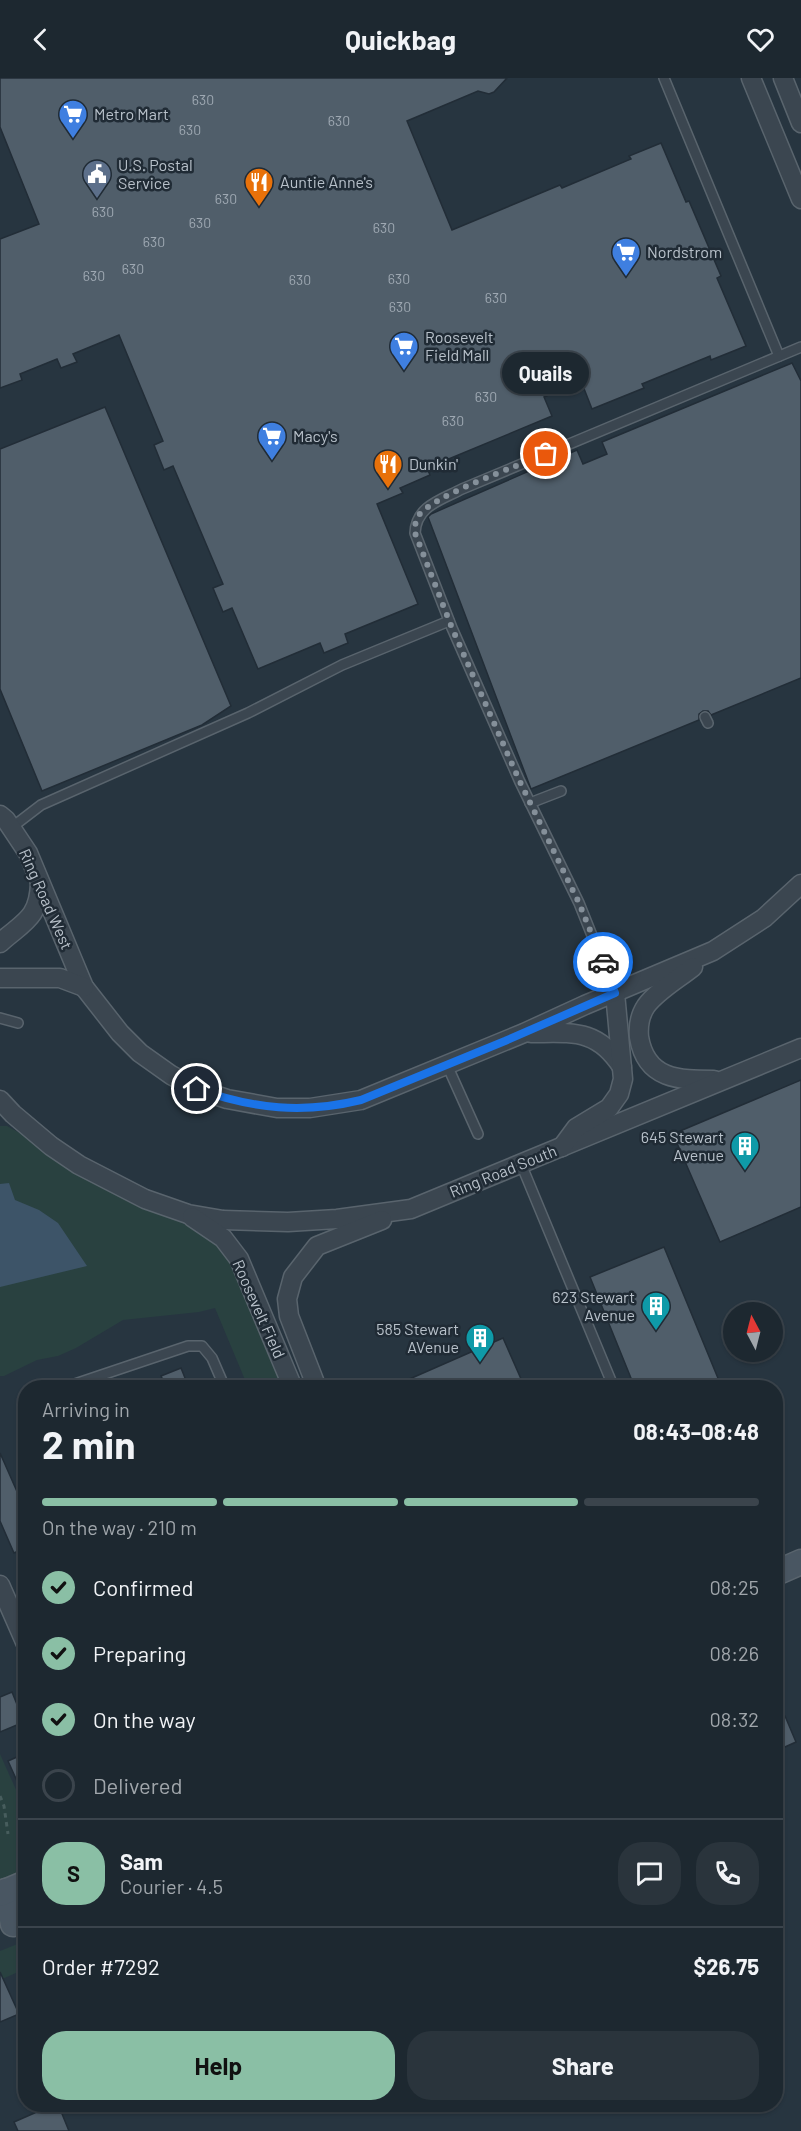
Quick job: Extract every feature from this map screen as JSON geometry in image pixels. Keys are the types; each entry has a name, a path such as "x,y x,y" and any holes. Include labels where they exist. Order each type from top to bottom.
{"main road":[{"path":"783,1570 801,1562"},
{"path":"11,1890 13,1924"}],"street":[{"path":"751,78 801,199"},
{"path":"783,78 801,123"},
{"name":"Ring Road West","path":"6,821 28,853 84,987"},
{"path":"0,943 28,920 36,910 40,882"},
{"path":"724,1080 683,1080 660,1072 644,1053 639,1032 642,1014 649,1003 713,951 764,918 801,884"},
{"path":"0,978 60,978 84,987 120,1033 140,1053 171,1075 197,1089 227,1099 277,1108 310,1108 361,1100 524,1033 713,951"},
{"path":"0,990 4,986 29,977"},
{"path":"562,1147 576,1128 609,1108 619,1094 623,1068 615,993"},
{"path":"524,1033 590,1036 610,1049 623,1068"},
{"name":"Ring Road South","path":"189,1214 223,1220 288,1222 337,1219 411,1209 801,1048"},
{"path":"0,1100 7,1114 79,1166 145,1199 189,1214"},
{"name":"Roosevelt Field","path":"314,1380 289,1316 287,1299 293,1277 317,1246 372,1225 397,1212"},
{"name":"Roosevelt Field","path":"189,1214 223,1238 239,1259 290,1380"},
{"path":"0,1585 18,1626"}],"lane":[{"path":"664,78 779,356"},
{"path":"615,993 579,903 530,803 449,621 415,533 415,521 419,514 433,504 462,489 801,347"},
{"path":"6,821 248,713 342,665 449,621"},
{"path":"530,803 561,790"},
{"path":"0,1018 18,1023"},
{"path":"447,1065 478,1134"},
{"path":"521,1164 612,1380"},
{"path":"87,1380 188,1346 202,1346 212,1358 222,1380"}],"path":[{"path":"0,1796 4,1806 8,1834"}],"green space":[{"path":"0,1126 7,1126 209,1238 234,1270 244,1288 281,1380 245,1380 215,1308 199,1312 123,1320 76,1348 58,1356 37,1360 0,1376"},
{"path":"0,1754 18,1794 18,1882 0,1890"},
{"path":"18,1944 18,1972 0,1980 0,1951"}],"water":[{"path":"9,1183 15,1200 39,1210 58,1223 87,1266 0,1287 0,1184"}],"building":[{"name":"Roosevelt Field Mall","path":"0,78 507,78 494,92 489,94 478,91 407,121 452,230 560,185 562,188 631,159 629,156 661,143 721,276 717,278 746,346 711,360 710,356 642,384 644,388 592,409 581,381 544,397 552,416 427,468 430,475 400,488 403,493 377,504 418,604 345,634 348,643 324,653 320,643 258,669 232,608 223,612 213,588 223,584 173,466 164,470 154,445 163,441 119,335 73,354 77,362 61,368 57,359 20,374 22,380 0,388 0,239 39,224 0,127"},
{"path":"792,363 801,381 801,678 711,715 708,711 703,711 699,714 699,720 531,789 428,517 577,450 583,464 607,454 602,442"},
{"path":"105,407 231,706 202,725 42,791 0,689 0,449"},
{"name":"645 Stewart Avenue","path":"801,1080 801,1207 720,1242 673,1134"},
{"name":"623 Stewart Avenue","path":"664,1247 719,1380 632,1380 590,1277"},
{"name":"585 Stewart AVenue","path":"503,1338 521,1380 407,1380"},
{"path":"181,1368 186,1380 163,1380 161,1376"},
{"path":"0,1453 18,1494 18,1556 16,1552 14,1553 0,1521"},
{"path":"12,1692 18,1707 18,1724 0,1732 0,1697"},
{"path":"785,1716 796,1742 783,1748 783,1717"},
{"path":"18,1757 18,1783 8,1761"},
{"path":"0,1972 18,2014 0,2022"},
{"path":"37,2112 61,2112 69,2131 18,2131 14,2122"}],"way so far":[{"path":"546,454 462,489 433,504 419,514 415,521 415,533 452,628 520,782 579,903 603,962"}],"place":[{"name":"Metro Mart","path":"73,140"},
{"name":"U.S. Postal Service","path":"97,200"},
{"name":"Auntie Anne's","path":"259,208"},
{"name":"Nordstrom","path":"626,278"},
{"name":"Roosevelt Field Mall","path":"404,372"},
{"name":"Quails","path":"546,454"},
{"name":"Macy's","path":"272,462"},
{"name":"Dunkin'","path":"388,490"},
{"name":"645 Stewart Avenue","path":"745,1172"},
{"name":"623 Stewart Avenue","path":"656,1332"},
{"name":"585 Stewart AVenue","path":"480,1364"}],"route":[{"path":"197,1089 227,1099 277,1108 310,1108 361,1100 615,993 603,962"}]}
